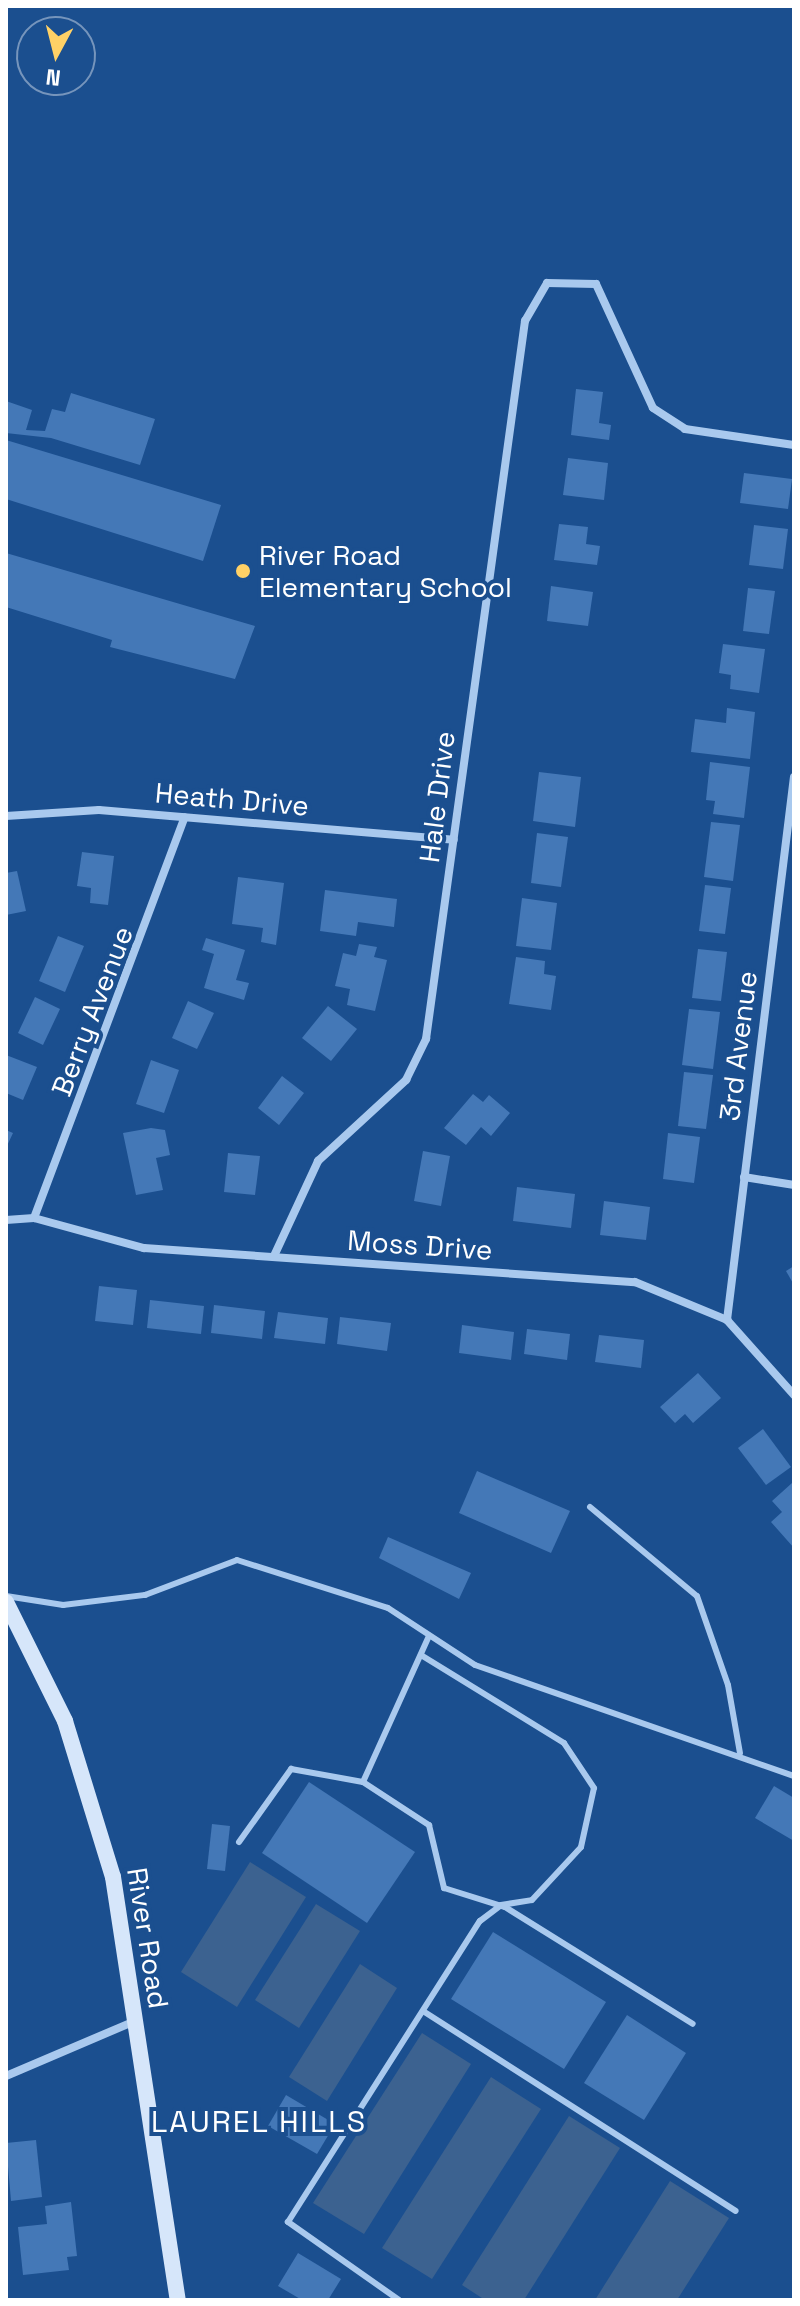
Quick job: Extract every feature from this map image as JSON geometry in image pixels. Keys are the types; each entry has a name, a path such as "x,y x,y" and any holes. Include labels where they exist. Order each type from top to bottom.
{"main road":[{"name":"River Road","path":"6,1599 65,1721 93,1798 135,2020 178,2300"}],"street":[{"name":"Hale Drive","path":"274,1256 318,1161 406,1080 426,1039 525,321 547,283 596,284 653,408 685,429 794,445"},
{"name":"3rd Avenue","path":"727,1320 794,777"},
{"name":"Heath Drive","path":"6,816 99,810 454,840"},
{"name":"Berry Avenue","path":"34,1218 185,817"},
{"path":"744,1177 794,1185"},
{"name":"Moss Drive","path":"6,1220 34,1218 144,1248 635,1282 727,1320 794,1395"},
{"path":"6,2076 135,2020"}],"lane":[{"path":"590,1507 697,1596 728,1685 740,1753"},
{"path":"6,1599 63,1605 145,1595 237,1560 388,1608 475,1665 740,1753 794,1776"},
{"path":"363,1782 429,1636"},
{"path":"399,2300 288,2222 480,1921 501,1905 532,1900 581,1847 594,1788 564,1743 421,1655"},
{"path":"239,1842 291,1769 363,1782 429,1825 444,1888 501,1905 693,2024"},
{"path":"423,2011 736,2211"}],"water":[{"path":"250,1862 306,1897 237,2007 181,1972"},
{"path":"316,1904 360,1931 299,2028 255,2000"},
{"path":"360,1964 397,1988 327,2101 289,2077"},
{"path":"422,2033 471,2064 364,2234 313,2203"},
{"path":"491,2077 541,2109 432,2279 382,2248"},
{"path":"569,2116 620,2148 524,2300 485,2300 462,2285"},
{"path":"670,2181 729,2218 677,2300 595,2300"}],"building":[{"path":"576,389 603,392 599,423 611,425 609,440 571,435"},
{"path":"71,393 155,419 140,465 51,438 6,433 6,401 32,410 26,430 45,431 52,409 65,412"},
{"path":"6,440 221,505 203,561 6,499"},
{"path":"568,458 608,463 604,500 563,495"},
{"path":"744,473 792,479 788,509 740,503"},
{"path":"559,524 588,527 586,544 600,546 597,565 554,560"},
{"path":"754,525 788,529 783,569 749,565"},
{"path":"6,553 255,626 235,679 110,647 112,640 6,607"},
{"path":"551,586 593,592 588,626 547,621"},
{"path":"748,588 775,591 769,634 743,631"},
{"path":"723,644 765,649 759,693 730,689 731,675 719,673"},
{"path":"727,708 755,712 750,759 691,752 695,719 726,723"},
{"path":"710,762 750,767 744,818 713,814 715,801 706,800"},
{"path":"539,772 581,777 575,827 533,821"},
{"path":"711,822 740,825 733,881 704,877"},
{"path":"537,833 568,837 561,887 531,883"},
{"path":"82,852 114,856 108,905 90,903 91,888 77,886"},
{"path":"17,871 26,911 6,915 6,873"},
{"path":"238,877 284,883 276,945 261,942 263,928 232,924"},
{"path":"705,885 731,888 725,934 699,931"},
{"path":"325,890 397,899 394,927 358,922 356,936 320,931"},
{"path":"522,898 557,903 551,950 516,946"},
{"path":"58,936 84,946 65,992 39,981"},
{"path":"206,938 245,950 236,980 249,983 244,1000 204,988 214,954 202,950"},
{"path":"359,944 377,947 374,957 387,960 375,1011 347,1005 350,989 335,986 343,953 356,956"},
{"path":"698,949 727,952 721,1001 692,998"},
{"path":"516,957 545,961 544,974 556,976 551,1010 509,1004"},
{"path":"35,997 60,1009 43,1045 18,1033"},
{"path":"188,1001 214,1013 197,1049 172,1038"},
{"path":"328,1006 357,1029 331,1061 302,1038"},
{"path":"689,1009 720,1012 713,1069 682,1065"},
{"path":"6,1055 37,1067 23,1100 6,1093"},
{"path":"151,1060 179,1070 164,1113 136,1104"},
{"path":"684,1072 713,1075 706,1129 678,1126"},
{"path":"282,1076 304,1093 279,1125 258,1108"},
{"path":"473,1094 483,1102 489,1095 510,1113 491,1136 481,1127 466,1145 444,1128"},
{"path":"151,1128 165,1130 170,1155 156,1158 163,1190 136,1195 123,1133"},
{"path":"6,1130 13,1133 6,1148"},
{"path":"668,1133 700,1137 694,1183 663,1179"},
{"path":"423,1151 450,1156 441,1206 414,1201"},
{"path":"228,1153 260,1156 255,1195 224,1192"},
{"path":"517,1187 575,1194 571,1228 513,1221"},
{"path":"604,1201 650,1207 646,1240 600,1235"},
{"path":"794,1266 794,1285 786,1271"},
{"path":"99,1286 137,1290 133,1325 95,1321"},
{"path":"150,1300 204,1306 201,1334 147,1328"},
{"path":"214,1305 265,1311 262,1339 211,1333"},
{"path":"278,1312 328,1318 325,1344 274,1338"},
{"path":"340,1317 391,1323 387,1351 337,1344"},
{"path":"462,1325 514,1332 511,1360 459,1353"},
{"path":"527,1329 570,1334 567,1360 524,1354"},
{"path":"599,1335 644,1340 641,1368 595,1362"},
{"path":"698,1373 721,1398 693,1423 685,1414 675,1423 660,1407"},
{"path":"763,1429 791,1467 766,1485 738,1448"},
{"path":"477,1471 570,1511 551,1553 459,1513"},
{"path":"792,1483 794,1548 771,1522 782,1512 772,1501"},
{"path":"388,1537 471,1573 459,1599 379,1558"},
{"path":"309,1782 415,1852 367,1923 262,1853"},
{"path":"774,1786 794,1798 794,1841 755,1818"},
{"path":"212,1824 230,1826 225,1871 207,1869"},
{"path":"493,1932 606,2002 564,2069 451,1999"},
{"path":"627,2015 686,2053 644,2120 584,2083"},
{"path":"286,2095 335,2124 317,2154 268,2126"},
{"path":"36,2140 42,2197 11,2201 6,2143"},
{"path":"71,2202 77,2256 67,2257 69,2270 23,2275 18,2227 47,2224 45,2206"},
{"path":"298,2253 341,2279 328,2300 302,2300 278,2286"}],"place":[{"name":"River Road Elementary School","path":"243,571"}],"district":[{"name":"LAUREL HILLS","path":"259,2122"}]}
